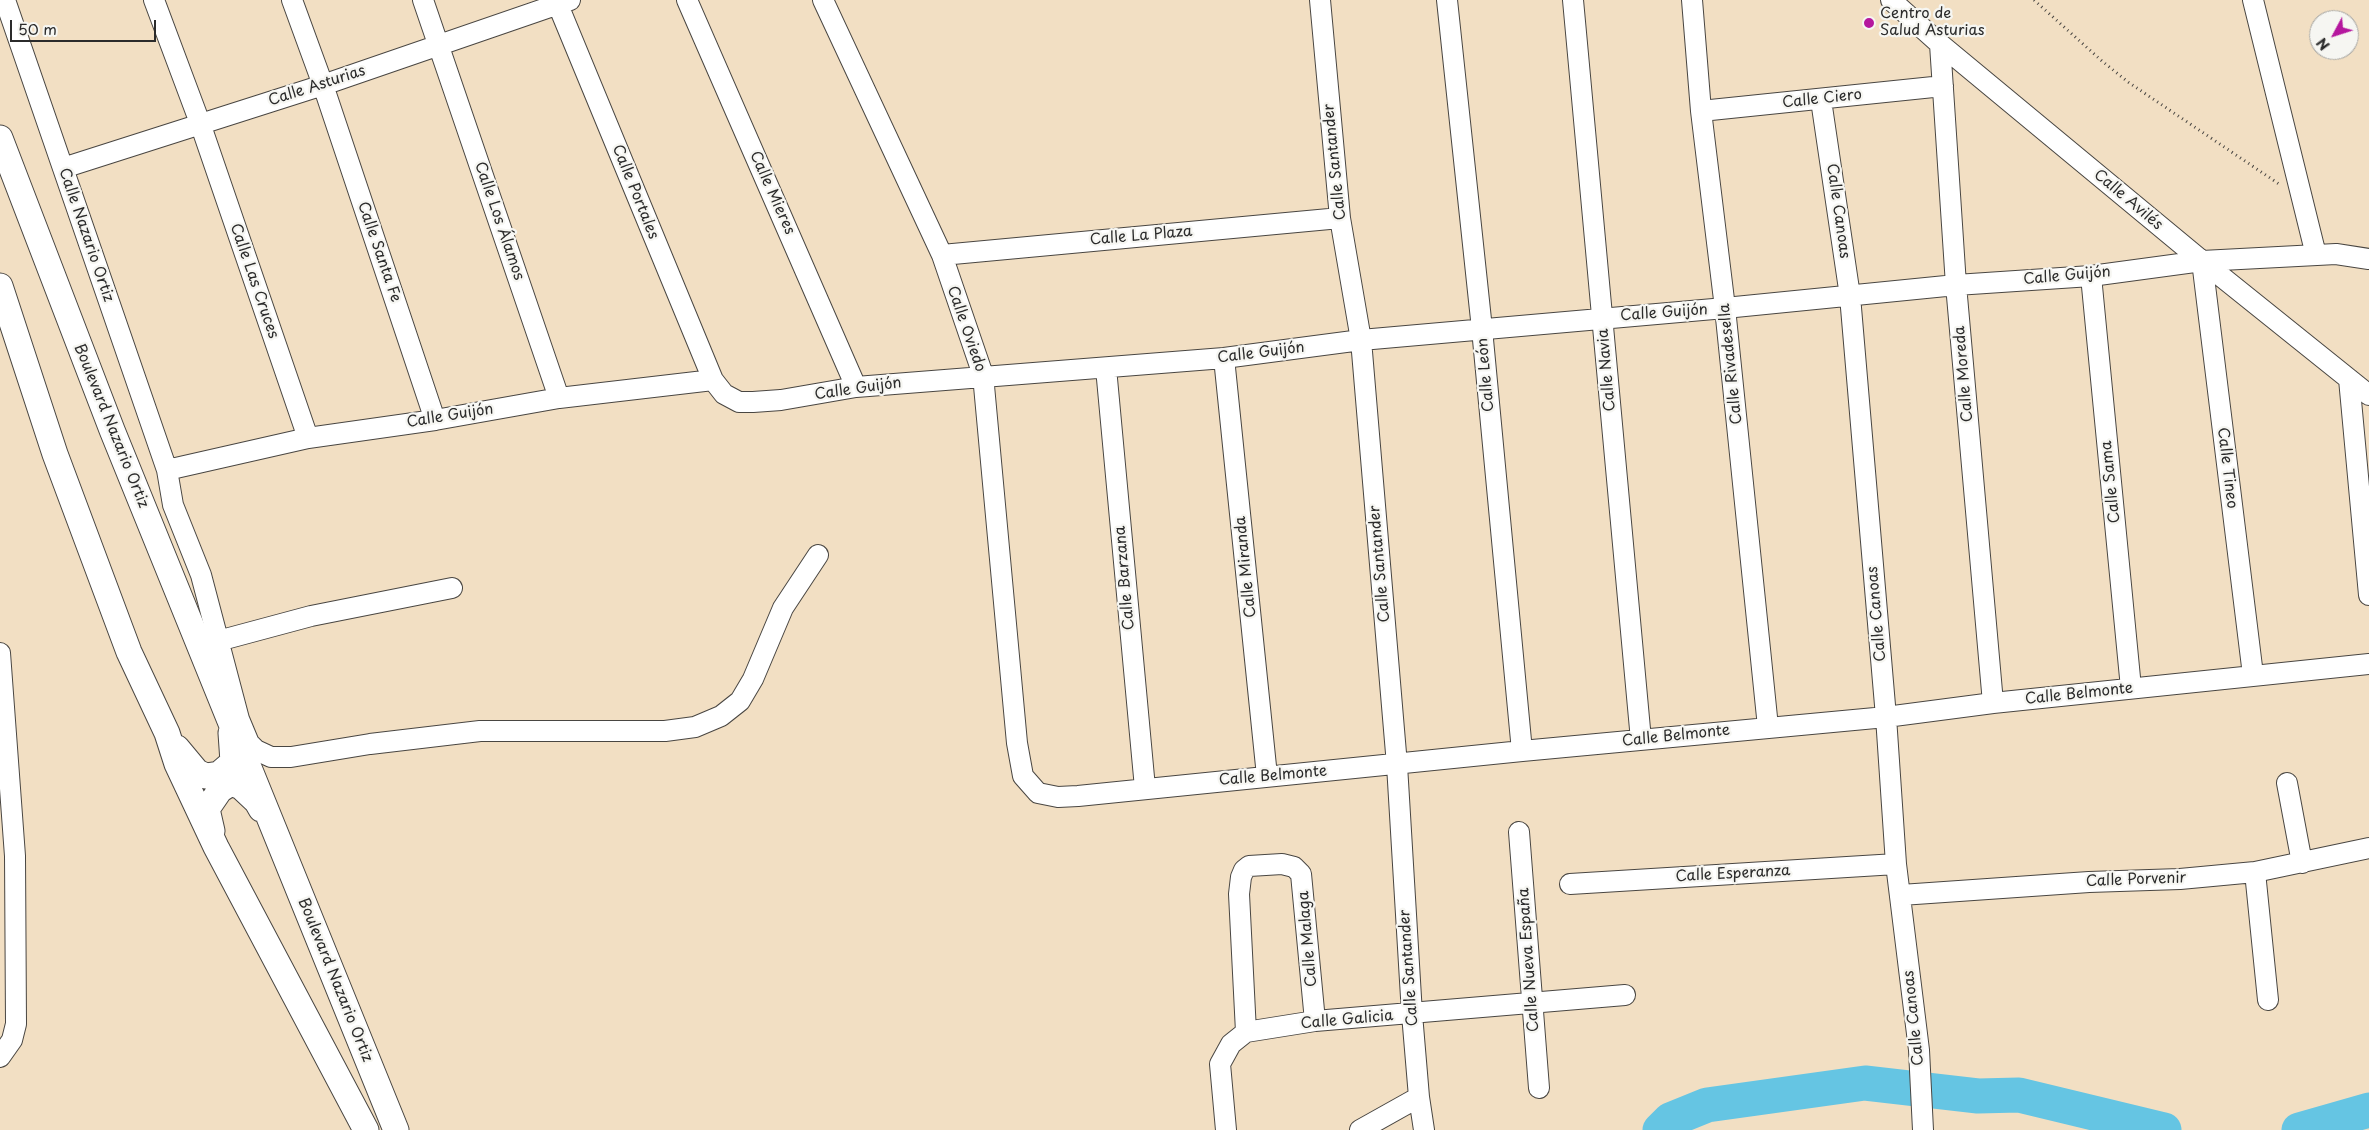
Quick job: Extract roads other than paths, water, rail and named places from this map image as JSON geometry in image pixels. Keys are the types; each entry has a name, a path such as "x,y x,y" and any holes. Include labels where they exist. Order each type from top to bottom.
{"main road":[{"name":"Boulevard Nazario Ortiz","path":"0,138 112,430 396,1130"},
{"name":"Boulevard Nazario Ortiz","path":"0,286 55,454 129,652 167,733 177,764 216,847 366,1130"},
{"name":"Boulevard Nazario Ortiz","path":"167,733 197,772 206,776 219,774 233,762 232,738 226,713"},
{"name":"Boulevard Nazario Ortiz","path":"216,847 207,809 220,790 231,783 241,787 257,802 275,831"}],"street":[{"name":"Calle Nazario Ortiz","path":"5,0 167,470 173,505 201,575 239,719 249,743 263,755 291,757 370,744 480,731 665,731 695,727 721,716 740,701 753,679 783,608 818,555"},
{"name":"Calle Las Cruces","path":"154,0 200,123 308,438"},
{"name":"Calle Santa Fe","path":"292,0 435,420"},
{"name":"Calle Los Álamos","path":"423,0 440,45 559,398"},
{"name":"Calle Mieres","path":"687,0 856,387"},
{"name":"Calle Oviedo","path":"823,0 942,255 983,375 1017,743"},
{"name":"Calle Santander","path":"1320,0 1340,218 1361,340 1397,765 1412,1014 1419,1097 1424,1130"},
{"name":"Calle León","path":"1447,0 1482,329 1522,751"},
{"name":"Calle Navia","path":"1573,0 1641,740"},
{"name":"Calle Rivadesella","path":"1692,0 1701,112 1725,308 1768,727"},
{"name":"Calle Avilés","path":"1891,0 1940,44 2202,261 2369,395"},
{"path":"2253,0 2289,144 2300,198 2316,255"},
{"name":"Calle Asturias","path":"63,168 322,85 561,1"},
{"name":"Calle Portales","path":"561,1 713,380"},
{"name":"Calle Moreda","path":"1940,44 1956,285 1993,703"},
{"name":"Calle Ciero","path":"1701,112 1943,86"},
{"name":"Calle Canoas","path":"1821,100 1850,296 1886,718 1896,864 1919,1050 1923,1130"},
{"name":"Calle La Plaza","path":"942,255 1340,218"},
{"name":"Calle Guijón","path":"167,470 308,438 435,420 559,398 713,380 724,394 739,402 781,400 856,387 983,375 1106,368 1224,358 1361,340 1725,308 1956,285 2090,276 2202,261 2316,255 2366,261"},
{"name":"Calle Tineo","path":"2202,261 2253,675"},
{"name":"Calle Sama","path":"2090,276 2131,688"},
{"name":"Calle Miranda","path":"1224,358 1267,776"},
{"name":"Calle Barzana","path":"1106,368 1145,788"},
{"path":"2349,379 2369,595"},
{"path":"218,641 311,616 452,588"},
{"path":"0,653 15,856 16,1024 12,1040 0,1057"},
{"name":"Calle Belmonte","path":"1017,743 1023,776 1038,792 1058,797 1768,727 1886,718 1993,703 2369,664"},
{"path":"2287,783 2302,863"},
{"name":"Calle Nueva España","path":"1519,832 1538,1088"},
{"name":"Calle Porvenir","path":"1901,895 2089,882 2180,879 2255,872 2369,848"},
{"name":"Calle Malaga","path":"1246,1032 1239,884 1244,870 1249,866 1282,864 1294,867 1301,874 1304,884 1315,1021"},
{"name":"Calle Esperanza","path":"1570,884 1896,864"},
{"path":"2255,872 2268,1000"},
{"name":"Calle Galicia","path":"1246,1032 1315,1021 1625,995"},
{"path":"1226,1130 1220,1064 1232,1044 1246,1032"},
{"path":"1360,1130 1419,1097"}],"waterway":[{"path":"1660,1130 1670,1120 1707,1105 1865,1083 1978,1096 2019,1095 2164,1130"},
{"path":"2299,1130 2369,1110"}],"place":[{"name":"Centro de Salud Asturias","path":"1869,23"}]}
